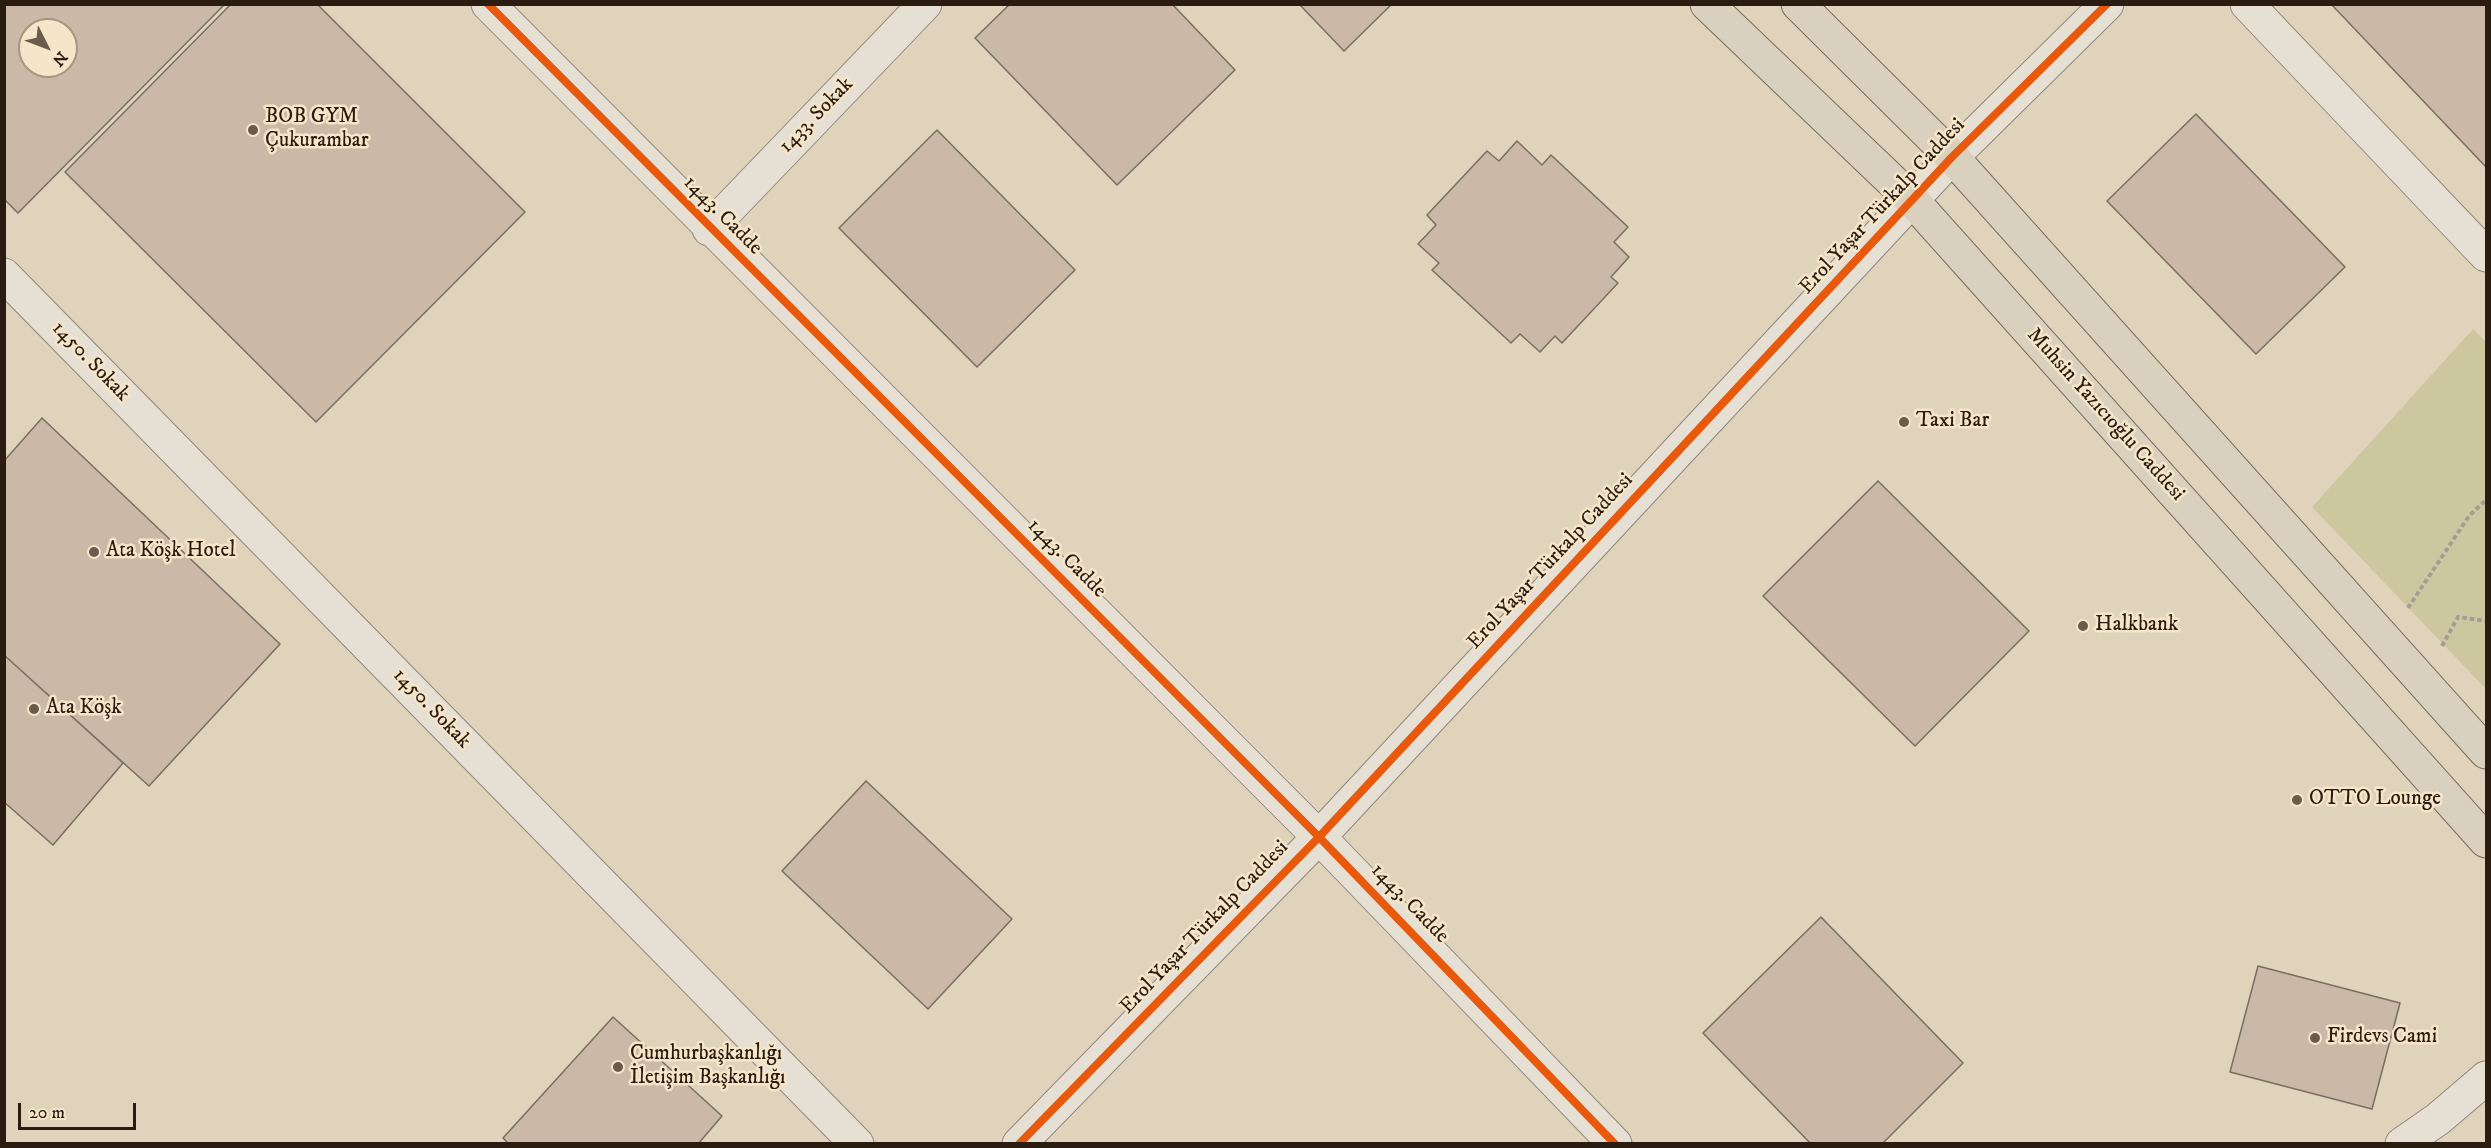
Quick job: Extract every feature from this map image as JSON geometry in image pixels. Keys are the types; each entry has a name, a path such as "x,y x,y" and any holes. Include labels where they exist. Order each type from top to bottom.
{"main road":[{"name":"Muhsin Yazıcıoğlu Caddesi","path":"1707,4 1913,201 2487,841"},
{"path":"1797,4 1952,158 2487,752"}],"street":[{"name":"1443. Cadde","path":"488,4 709,229 1319,837 1616,1143"},
{"name":"1433. Sokak","path":"709,229 925,4"},
{"name":"Erol Yaşar Türkalp Caddesi","path":"1019,1143 1319,837 1952,158 2108,4"},
{"path":"2247,4 2487,255"},
{"name":"1450. Sokak","path":"4,275 857,1143"},
{"path":"2402,1143 2438,1119 2487,1078"}],"path":[{"path":"2404,614 2469,516 2487,500"},
{"path":"2440,652 2458,617 2487,621"}],"shaded area":[{"path":"2473,329 2486,342 2486,689 2312,507"}],"building":[{"path":"4,4 225,4 18,213 4,199"},
{"path":"231,4 317,4 525,212 316,422 65,172"},
{"path":"1010,4 1172,4 1235,70 1117,185 975,38"},
{"path":"1299,4 1392,4 1344,51"},
{"path":"2331,4 2486,4 2486,167"},
{"path":"2196,114 2345,267 2256,354 2107,201"},
{"path":"937,130 1075,270 977,367 839,228"},
{"path":"1517,141 1542,165 1551,155 1628,227 1614,242 1629,257 1611,277 1618,283 1562,343 1555,336 1540,352 1520,334 1511,343 1432,270 1439,263 1418,244 1436,225 1427,215 1487,151 1499,161"},
{"name":"Ata Köşk Hotel","path":"42,418 280,644 149,786 4,655 4,461"},
{"path":"1878,481 2029,631 1915,746 1763,596"},
{"name":"Ata Köşk","path":"4,655 123,763 53,845 4,802"},
{"path":"866,781 1012,919 928,1009 782,871"},
{"path":"1821,917 1963,1063 1882,1144 1811,1144 1703,1033"},
{"name":"Firdevs Cami","path":"2258,966 2400,1003 2372,1109 2230,1072"},
{"name":"Cumhurbaşkanlığı İletişim Başkanlığı","path":"613,1017 722,1116 698,1144 509,1144 503,1138"}],"cycle path":[{"path":"488,4 1319,837 1615,1144"},
{"path":"1019,1144 1319,837 1952,157 2107,4"}],"place":[{"name":"BOB GYM Çukurambar","path":"253,130"},
{"name":"Taxi Bar","path":"1904,422"},
{"name":"Ata Köşk Hotel","path":"94,552"},
{"name":"Halkbank","path":"2083,626"},
{"name":"Ata Köşk","path":"34,709"},
{"name":"OTTO Lounge","path":"2297,800"},
{"name":"Firdevs Cami","path":"2315,1038"},
{"name":"Cumhurbaşkanlığı İletişim Başkanlığı","path":"618,1067"}]}
